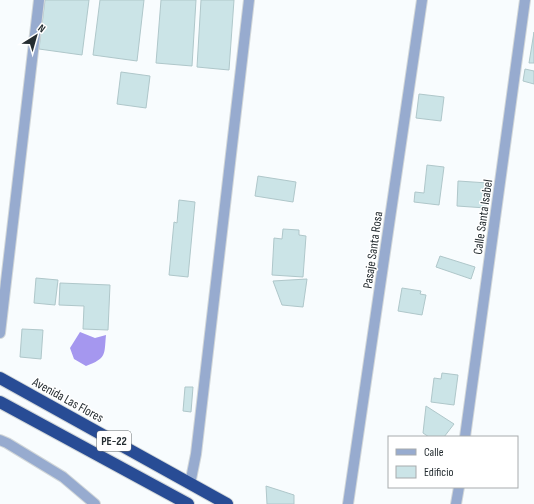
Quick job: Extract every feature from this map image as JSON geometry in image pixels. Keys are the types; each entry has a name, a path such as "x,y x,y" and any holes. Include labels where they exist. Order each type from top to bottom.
{"highway":[{"name":"Avenida Las Flores","path":"0,378 228,504"},
{"name":"PE-22","path":"0,402 188,504"}],"street":[{"path":"0,333 39,0"},
{"path":"190,484 196,454 250,0"},
{"name":"Pasaje Santa Rosa","path":"348,504 422,0"},
{"name":"Calle Santa Isabel","path":"466,436 525,0"},
{"path":"0,440 63,477 95,504"},
{"path":"456,504 459,488"}],"shaded area":[{"path":"80,332 95,338 106,335 103,355 98,361 86,366 74,359 70,348"}],"building":[{"path":"45,0 89,0 82,55 39,49"},
{"path":"100,0 144,0 137,61 93,55"},
{"path":"161,0 196,0 192,66 156,63"},
{"path":"201,0 234,0 229,70 197,67"},
{"path":"534,32 534,63 529,63"},
{"path":"525,69 534,71 534,84 523,81"},
{"path":"121,72 150,76 146,108 117,104"},
{"path":"419,94 444,97 441,121 416,118"},
{"path":"427,165 444,167 439,205 414,202 415,192 424,193"},
{"path":"258,176 296,182 293,202 255,196"},
{"path":"458,181 488,183 486,208 457,206"},
{"path":"179,200 195,202 188,277 169,275 174,222 177,223"},
{"path":"283,229 299,230 299,235 306,236 303,277 272,275 274,238 282,239"},
{"path":"440,256 475,267 471,279 436,267"},
{"path":"36,278 58,280 55,305 34,303"},
{"path":"307,279 303,307 282,305 273,281"},
{"path":"60,283 110,285 108,330 83,329 84,306 59,305"},
{"path":"402,288 421,291 420,294 426,295 422,315 398,311"},
{"path":"22,329 43,330 41,359 20,357"},
{"path":"442,373 458,375 454,405 431,402 434,378 441,379"},
{"path":"185,387 193,387 191,412 183,411"},
{"path":"426,406 454,424 445,436 428,436 423,433"},
{"path":"266,486 294,495 294,504 267,504"}]}
